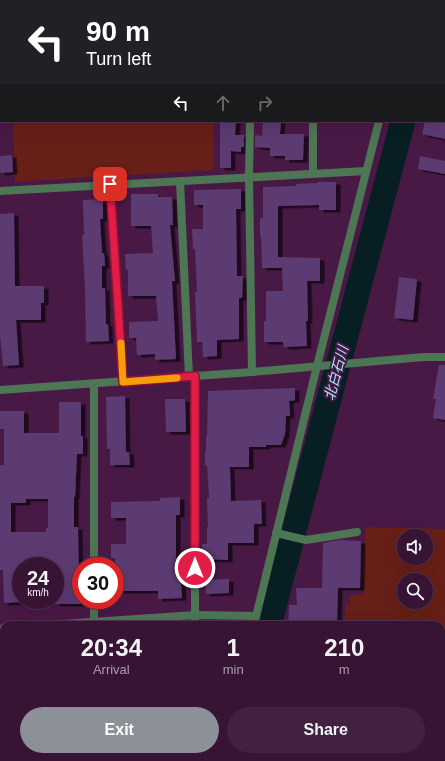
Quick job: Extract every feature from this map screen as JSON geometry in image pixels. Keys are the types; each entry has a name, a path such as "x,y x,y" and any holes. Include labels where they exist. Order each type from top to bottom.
{"street":[{"path":"250,122 248,177 252,372"},
{"path":"313,122 313,173"},
{"path":"255,621 316,366 379,122"},
{"path":"0,191 366,171"},
{"path":"180,181 192,377 195,621"},
{"path":"110,184 123,382"},
{"path":"0,390 192,377 424,357 445,357"},
{"path":"94,384 94,557"},
{"path":"276,532 306,540 357,532"},
{"path":"94,609 94,621"},
{"path":"119,621 195,615 256,616"}],"shaded area":[{"path":"13,122 213,122 213,170 15,182"},
{"path":"365,527 445,529 445,621 345,621 345,604 350,604 350,595 363,594"}],"building":[{"path":"220,122 236,122 235,135 244,135 244,147 241,147 241,152 231,151 231,168 220,168"},
{"path":"263,122 281,122 280,134 304,134 303,160 285,160 285,156 270,156 270,148 255,147 255,135 262,136"},
{"path":"425,122 445,122 445,139 422,134"},
{"path":"12,155 13,172 0,173 0,156"},
{"path":"420,156 445,161 445,174 418,169"},
{"path":"336,182 336,210 319,210 319,205 278,206 278,257 320,258 320,281 307,281 307,346 284,347 283,342 264,342 266,291 283,291 282,268 262,268 260,218 263,218 263,187 296,186 296,184"},
{"path":"241,189 241,209 236,209 237,276 243,276 242,298 239,298 239,339 217,340 217,356 203,357 202,342 197,342 195,292 197,292 195,249 193,249 192,229 203,229 203,205 194,205 194,190"},
{"path":"131,194 158,194 158,197 172,197 173,225 170,225 175,281 172,281 176,359 155,360 155,354 137,355 136,338 129,338 129,322 158,321 156,296 128,296 128,270 126,270 125,254 153,253 151,226 131,226"},
{"path":"103,199 103,219 100,219 102,253 104,253 105,266 102,266 102,288 105,288 106,324 108,324 109,341 86,342 82,235 84,235 83,200"},
{"path":"14,213 15,286 44,286 44,303 41,303 41,320 16,320 19,365 3,366 0,336 0,214"},
{"path":"399,277 417,279 413,320 394,318"},
{"path":"439,365 445,365 445,420 433,418 436,399 433,399"},
{"path":"295,388 295,400 289,401 290,416 286,416 285,434 281,445 249,447 249,467 230,467 231,501 261,500 262,524 254,524 254,543 228,543 228,560 201,559 202,544 207,544 208,527 207,498 209,498 207,465 205,466 205,452 207,436 208,391"},
{"path":"125,396 126,452 129,452 130,465 110,465 110,449 107,449 106,397"},
{"path":"165,399 185,399 186,432 166,432"},
{"path":"59,402 81,402 81,436 83,436 83,454 77,454 74,497 74,527 78,527 79,557 72,557 72,604 64,604 64,557 12,557 12,603 4,603 3,570 0,570 0,465 4,465 4,429 0,429 0,411 24,411 24,433 59,433","holes":["26,499 48,499 48,528 46,528 46,532 11,532 11,503 26,503"]},
{"path":"180,497 180,515 176,515 176,558 180,559 182,598 158,599 158,591 124,591 124,557 111,557 111,544 126,544 126,518 111,518 111,502 160,501 160,498"},
{"path":"340,540 361,541 360,588 338,588 337,621 288,621 289,605 297,605 296,588 322,588 323,543"},
{"path":"229,579 229,593 206,594 205,580"}],"waterway":[{"name":"北白石川","path":"270,621 403,122"}],"slow traffic":[{"path":"121,343 123,382 177,378"}],"route":[{"path":"110,184 123,382 195,376 195,568"}]}
